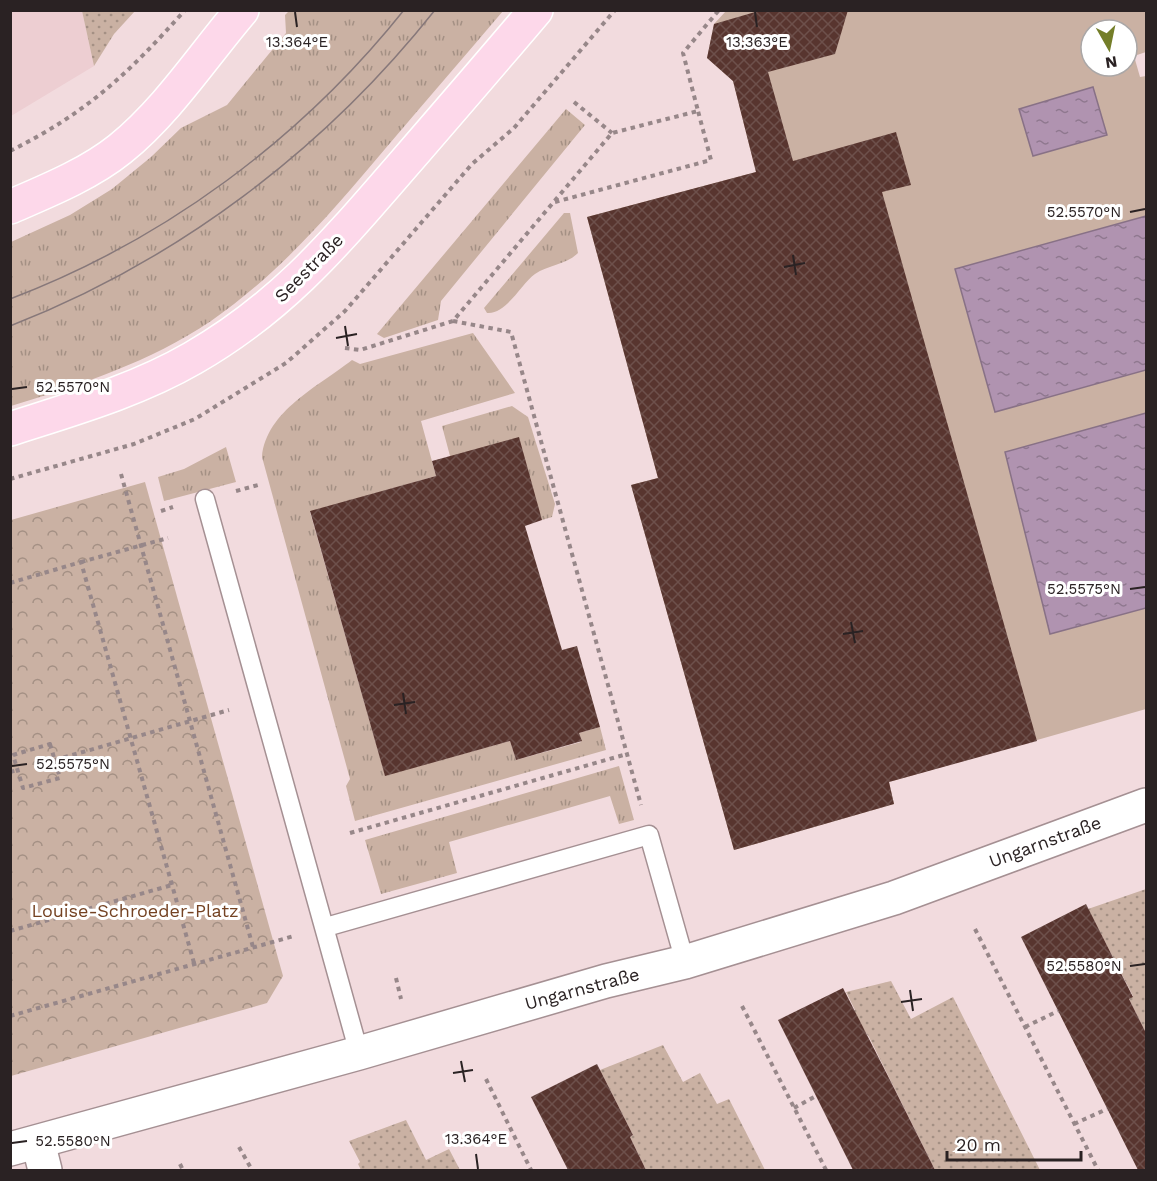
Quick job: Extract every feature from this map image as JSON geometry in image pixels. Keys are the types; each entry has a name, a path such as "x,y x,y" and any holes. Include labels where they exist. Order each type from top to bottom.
{"main road":[{"path":"10,207 56,187 120,149 175,95 242,10"},
{"name":"Seestraße","path":"10,429 98,401 147,381 191,359 266,310 324,256 536,10"}],"street":[{"name":"Ungarnstraße","path":"31,1154 359,1053 606,981 686,962 894,898 1146,805"}],"lane":[{"path":"205,499 326,927 359,1053"},
{"path":"326,927 649,835 686,962"}],"path":[{"path":"10,151 42,135 94,101 135,66 185,10"},
{"path":"554,202 711,160 683,53 719,10"},
{"path":"574,102 612,132"},
{"path":"453,321 612,132 698,111"},
{"path":"345,348 360,350 453,321 511,332 649,835"},
{"path":"121,474 253,947"},
{"path":"10,583 168,538"},
{"path":"81,562 194,963"},
{"path":"55,760 261,700"},
{"path":"50,744 60,778 23,788 18,770 13,754 50,744"},
{"path":"350,833 627,754"},
{"path":"10,772 18,770"},
{"path":"10,931 172,885"},
{"path":"10,1016 326,927"},
{"path":"975,929 1098,1170"},
{"path":"742,1006 826,1170"},
{"path":"1025,1027 1058,1011"},
{"path":"486,1079 531,1170"},
{"path":"794,1107 816,1096"},
{"path":"1074,1124 1107,1109"},
{"path":"239,1147 252,1170"},
{"path":"180,1164 183,1170"}],"shaded area":[{"path":"10,11 82,11 94,66 11,116"}],"green space":[{"path":"82,11 135,11 114,34 94,66"},
{"path":"289,11 503,11 325,219 282,263 236,303 188,336 164,349 89,381 11,406 11,242 70,215 112,189 151,157 181,128 227,105 286,33 285,15"},
{"path":"726,11 1146,11 1146,52 1139,54 1139,18 1079,18 1079,78 1139,78 1139,74 1140,77 1146,76 1146,216 955,269 995,412 1146,370 1146,413 1006,452 1050,634 1146,608 1146,709 889,782 894,804 734,850 631,485 658,478 587,217 756,172 733,81 707,58 714,24"},
{"path":"566,109 585,125 441,301 438,320 384,338 377,334"},
{"path":"564,213 570,213 578,253 568,260 535,274 501,309 487,313 484,308"},
{"path":"473,333 515,393 421,421 436,476 310,512 385,775 510,741 516,760 581,742 579,733 600,727 606,750 355,821 346,786 350,779 262,457 273,426 284,413 310,390 352,360 360,364"},
{"path":"512,406 528,417 555,504 552,517 542,520 450,456 442,426"},
{"path":"226,447 236,482 164,501 158,477 184,469"},
{"name":"Louise-Schroeder-Platz","path":"145,482 283,976 267,1003 11,1076 11,520"},
{"path":"619,766 634,820 619,824 610,796 449,842 457,873 381,894 365,840"},
{"path":"1146,889 1146,1033 1129,999 1133,996 1088,909"},
{"path":"891,981 911,1019 953,997 1040,1170 935,1170 869,1037 851,1012 855,1010 846,992"},
{"path":"663,1045 683,1082 700,1073 717,1104 729,1099 765,1170 646,1170 630,1137 633,1135 600,1070"},
{"path":"406,1120 426,1160 449,1149 460,1170 361,1170 358,1164 360,1162 349,1141"}],"water":[{"path":"1093,87 1107,135 1033,156 1019,109"},
{"path":"1146,216 1146,370 995,412 955,269"},
{"path":"1146,413 1146,608 1050,634 1005,452"}],"building":[{"path":"762,10 848,10 835,54 768,72 793,161 896,132 911,185 882,192 1037,741 889,782 894,804 734,850 631,485 658,478 587,217 756,172 733,81 707,58 714,24"},
{"path":"519,437 542,520 525,526 562,650 577,646 600,727 579,733 582,741 516,760 510,741 385,776 310,511 436,476 432,461"},
{"path":"1086,904 1133,997 1129,999 1146,1033 1146,1170 1138,1170 1021,937"},
{"path":"843,988 935,1170 853,1170 778,1020"},
{"path":"597,1064 633,1135 630,1137 646,1170 568,1170 531,1097"}],"tram line":[{"path":"10,299 67,275 122,247 176,216 226,181 275,143 321,101 364,57 404,10"},
{"path":"10,326 72,300 131,269 189,234 244,196 296,154 345,109 392,61 435,10"}]}
